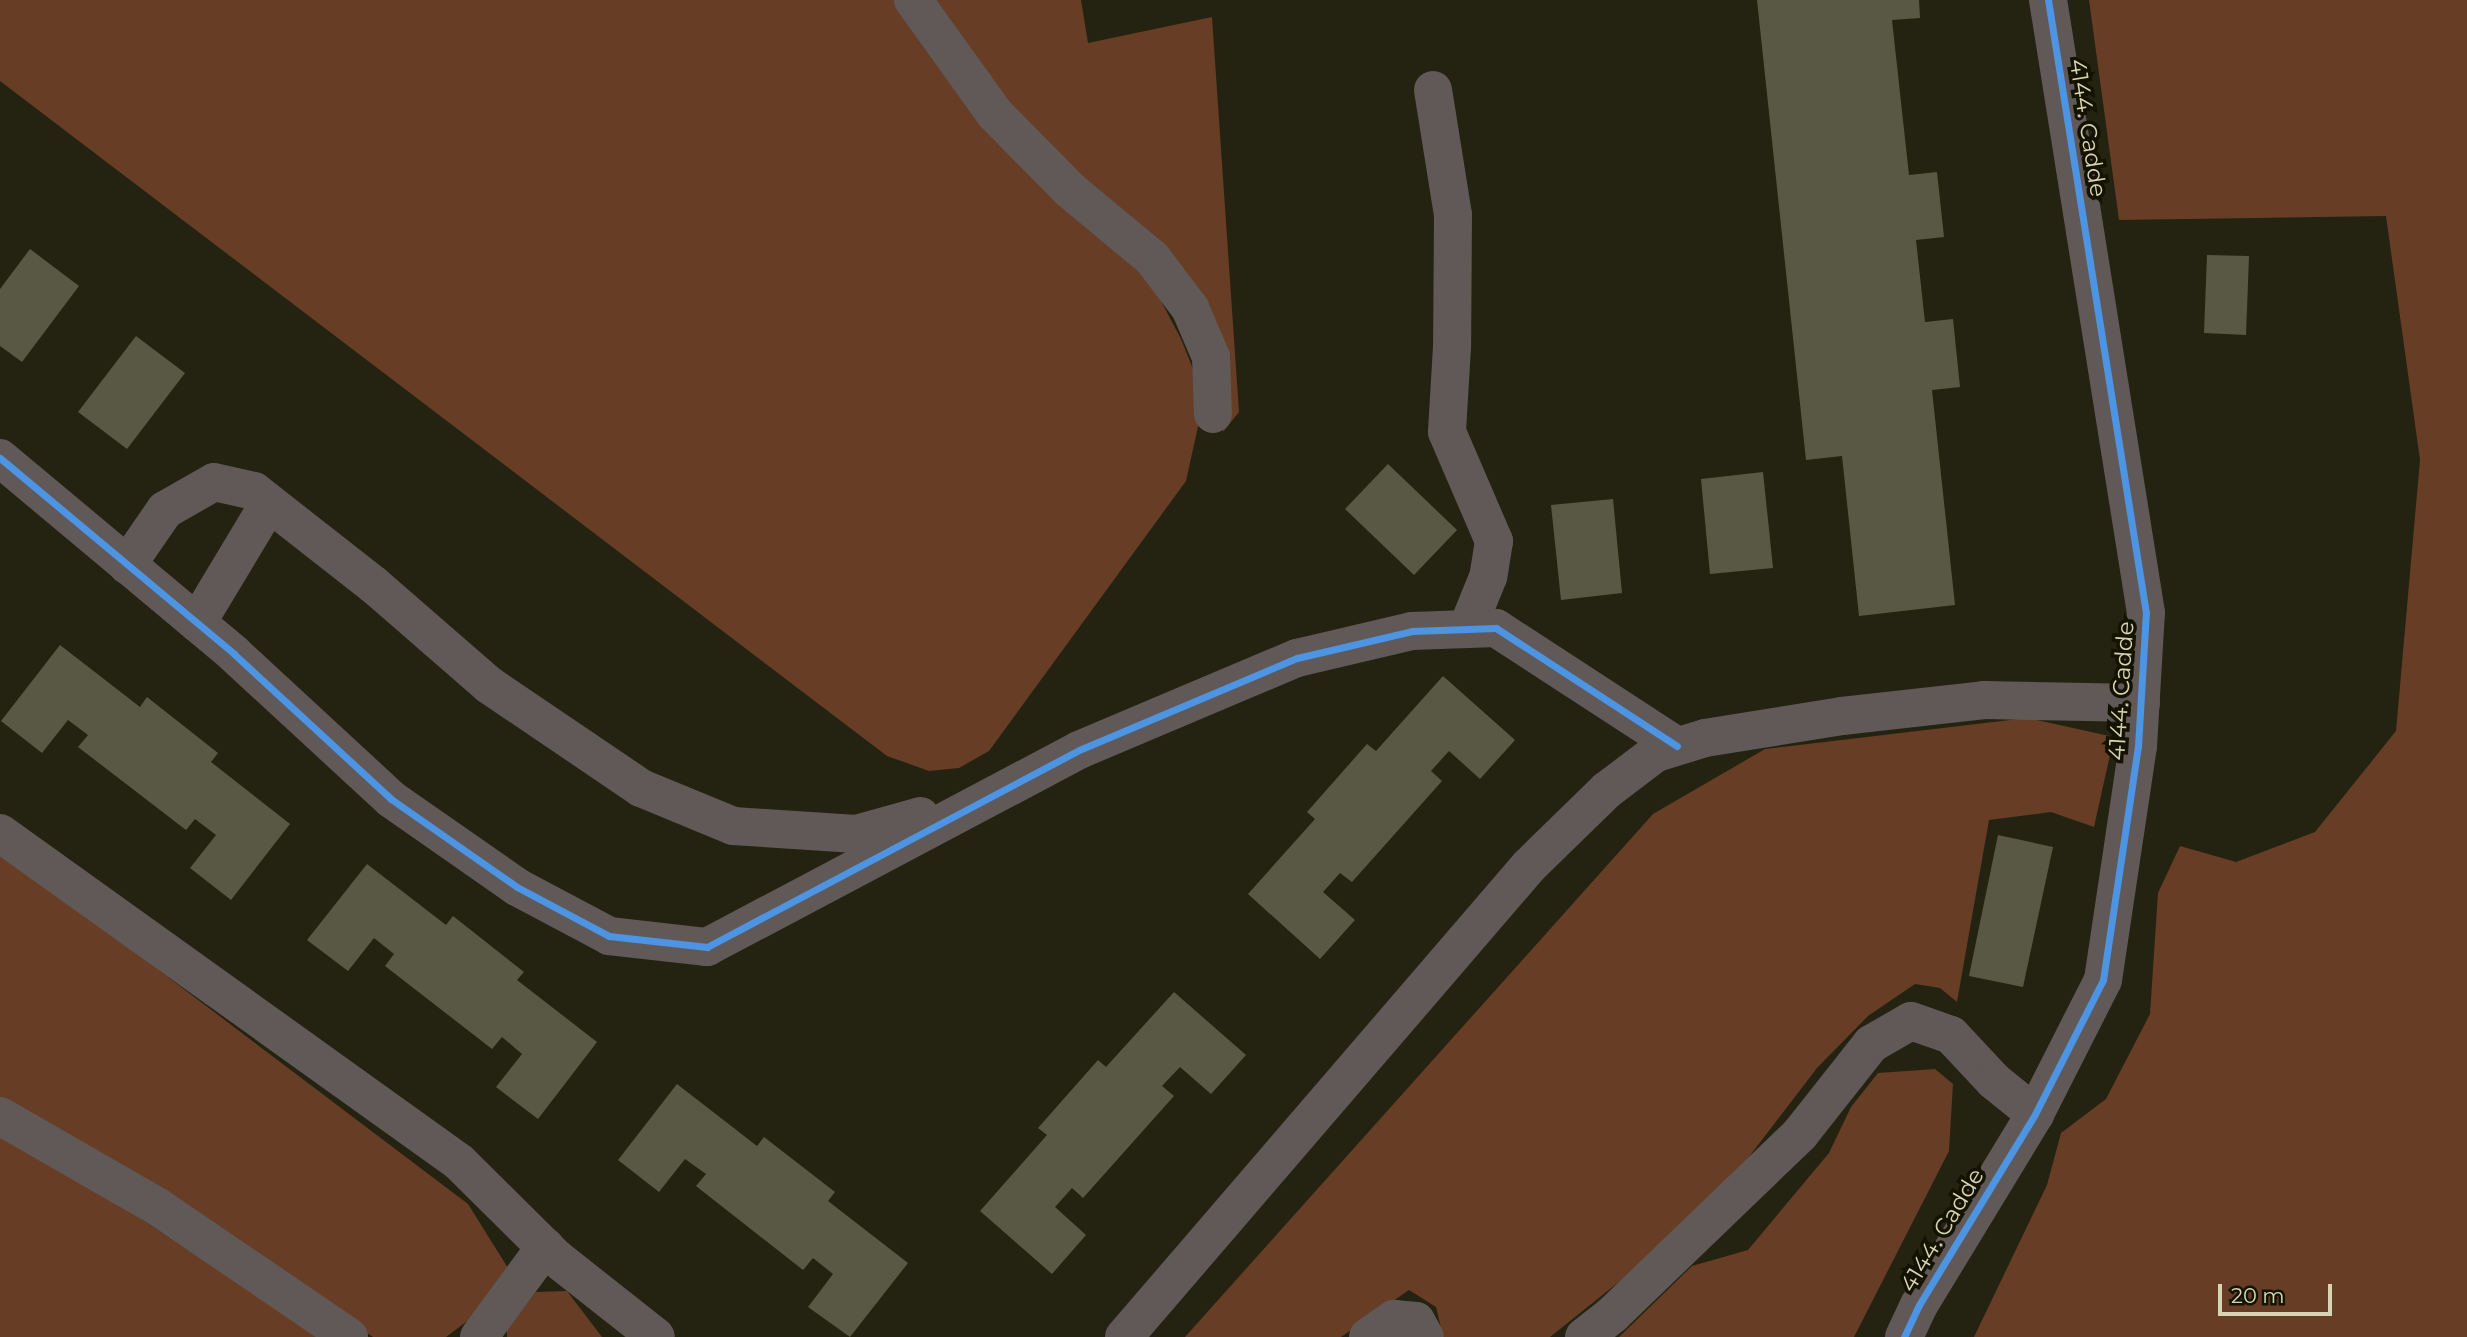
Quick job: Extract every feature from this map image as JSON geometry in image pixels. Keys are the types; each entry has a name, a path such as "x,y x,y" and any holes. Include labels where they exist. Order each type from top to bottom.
{"street":[{"path":"913,0 995,114 1070,190 1152,258 1190,308 1211,357 1213,414"},
{"name":"4144. Cadde","path":"1904,1337 1919,1305 2035,1114 2104,980 2138,746 2146,613 2048,0"},
{"path":"1433,90 1453,215 1452,347 1447,432 1494,541 1488,577 1467,629"},
{"path":"0,458 197,623 391,799 517,887 609,936 707,947 1079,751 1297,658 1412,631 1496,628 1677,746"},
{"path":"127,565 165,510 214,482 254,491 373,584 489,685 652,793 733,825 856,834 990,797"},
{"path":"197,623 269,503"},
{"path":"1124,1337 1529,866 1607,790 1656,753 1705,737 1984,699 2141,704"},
{"path":"0,833 459,1162 545,1247 656,1337"},
{"path":"1584,1337 1612,1315 1800,1134 1871,1044 1911,1021 1951,1035 1994,1081 2035,1114"},
{"path":"0,1116 158,1207 349,1337"},
{"path":"480,1337 545,1247"},
{"path":"1368,1337 1394,1319 1416,1321 1425,1337"}],"shaded area":[{"path":"0,0 901,0 1150,280 1181,339 1199,384 1199,422 1186,481 989,751 959,768 929,771 887,756 0,81"},
{"path":"930,0 1081,0 1088,43 1212,17 1239,412 1223,432 1226,359 1071,174 995,94"},
{"path":"2089,0 2467,0 2467,1337 1974,1337 2047,1185 2061,1133 2106,1099 2150,1014 2158,893 2180,846 2236,862 2315,832 2396,731 2420,460 2386,216 2119,220"},
{"path":"2027,718 2114,737 2094,827 2051,812 1989,820 1957,1002 1940,988 1915,984 1868,1016 1817,1068 1729,1183 1635,1269 1550,1337 1443,1337 1436,1307 1409,1290 1341,1337 1185,1337 1653,814 1765,749"},
{"path":"0,850 468,1204 508,1268 482,1310 446,1337 373,1337 183,1210 0,1097"},
{"path":"1935,1069 1953,1084 1949,1151 1854,1337 1619,1337 1692,1266 1748,1250 1829,1153 1851,1107 1878,1073"},
{"path":"0,1125 319,1337 0,1337"},
{"path":"567,1291 602,1337 507,1337 507,1328 536,1292"}],"building":[{"path":"1757,0 1919,0 1920,18 1892,20 1909,175 1937,172 1944,237 1916,240 1925,322 1953,319 1960,387 1932,390 1955,605 1859,616 1842,456 1806,460"},
{"path":"30,249 79,286 22,362 0,346 0,289"},
{"path":"2207,255 2249,256 2246,335 2204,333"},
{"path":"136,336 185,373 127,449 78,412"},
{"path":"1388,464 1457,530 1414,575 1345,509"},
{"path":"1763,472 1773,568 1710,574 1701,479"},
{"path":"1613,499 1622,593 1561,600 1551,505"},
{"path":"60,645 140,707 147,697 218,753 211,762 290,824 231,900 190,868 216,835 195,819 186,830 78,747 88,735 68,720 42,753 1,721"},
{"path":"1443,676 1515,740 1480,779 1449,751 1431,771 1442,781 1352,882 1340,873 1323,892 1355,920 1320,959 1248,894 1315,819 1307,812 1367,744 1376,751"},
{"path":"1998,835 2053,847 2023,987 1969,976"},
{"path":"367,864 446,925 453,916 524,972 517,980 597,1042 538,1119 496,1087 522,1054 502,1037 492,1049 385,966 394,954 374,938 348,971 307,940"},
{"path":"1174,992 1246,1055 1211,1094 1180,1067 1162,1086 1174,1096 1083,1198 1072,1188 1055,1207 1086,1235 1052,1274 980,1211 1047,1135 1038,1128 1098,1060 1106,1067"},
{"path":"677,1084 757,1146 764,1137 835,1192 828,1201 908,1263 850,1337 808,1307 833,1274 813,1258 803,1270 696,1186 706,1174 685,1159 659,1192 618,1160"}],"cycle path":[{"path":"1904,1337 1919,1305 2035,1114 2103,980 2138,746 2146,613 2048,0"},
{"path":"0,458 234,654 391,799 517,887 609,936 707,947 1079,750 1297,658 1412,631 1496,628 1677,746"}]}
